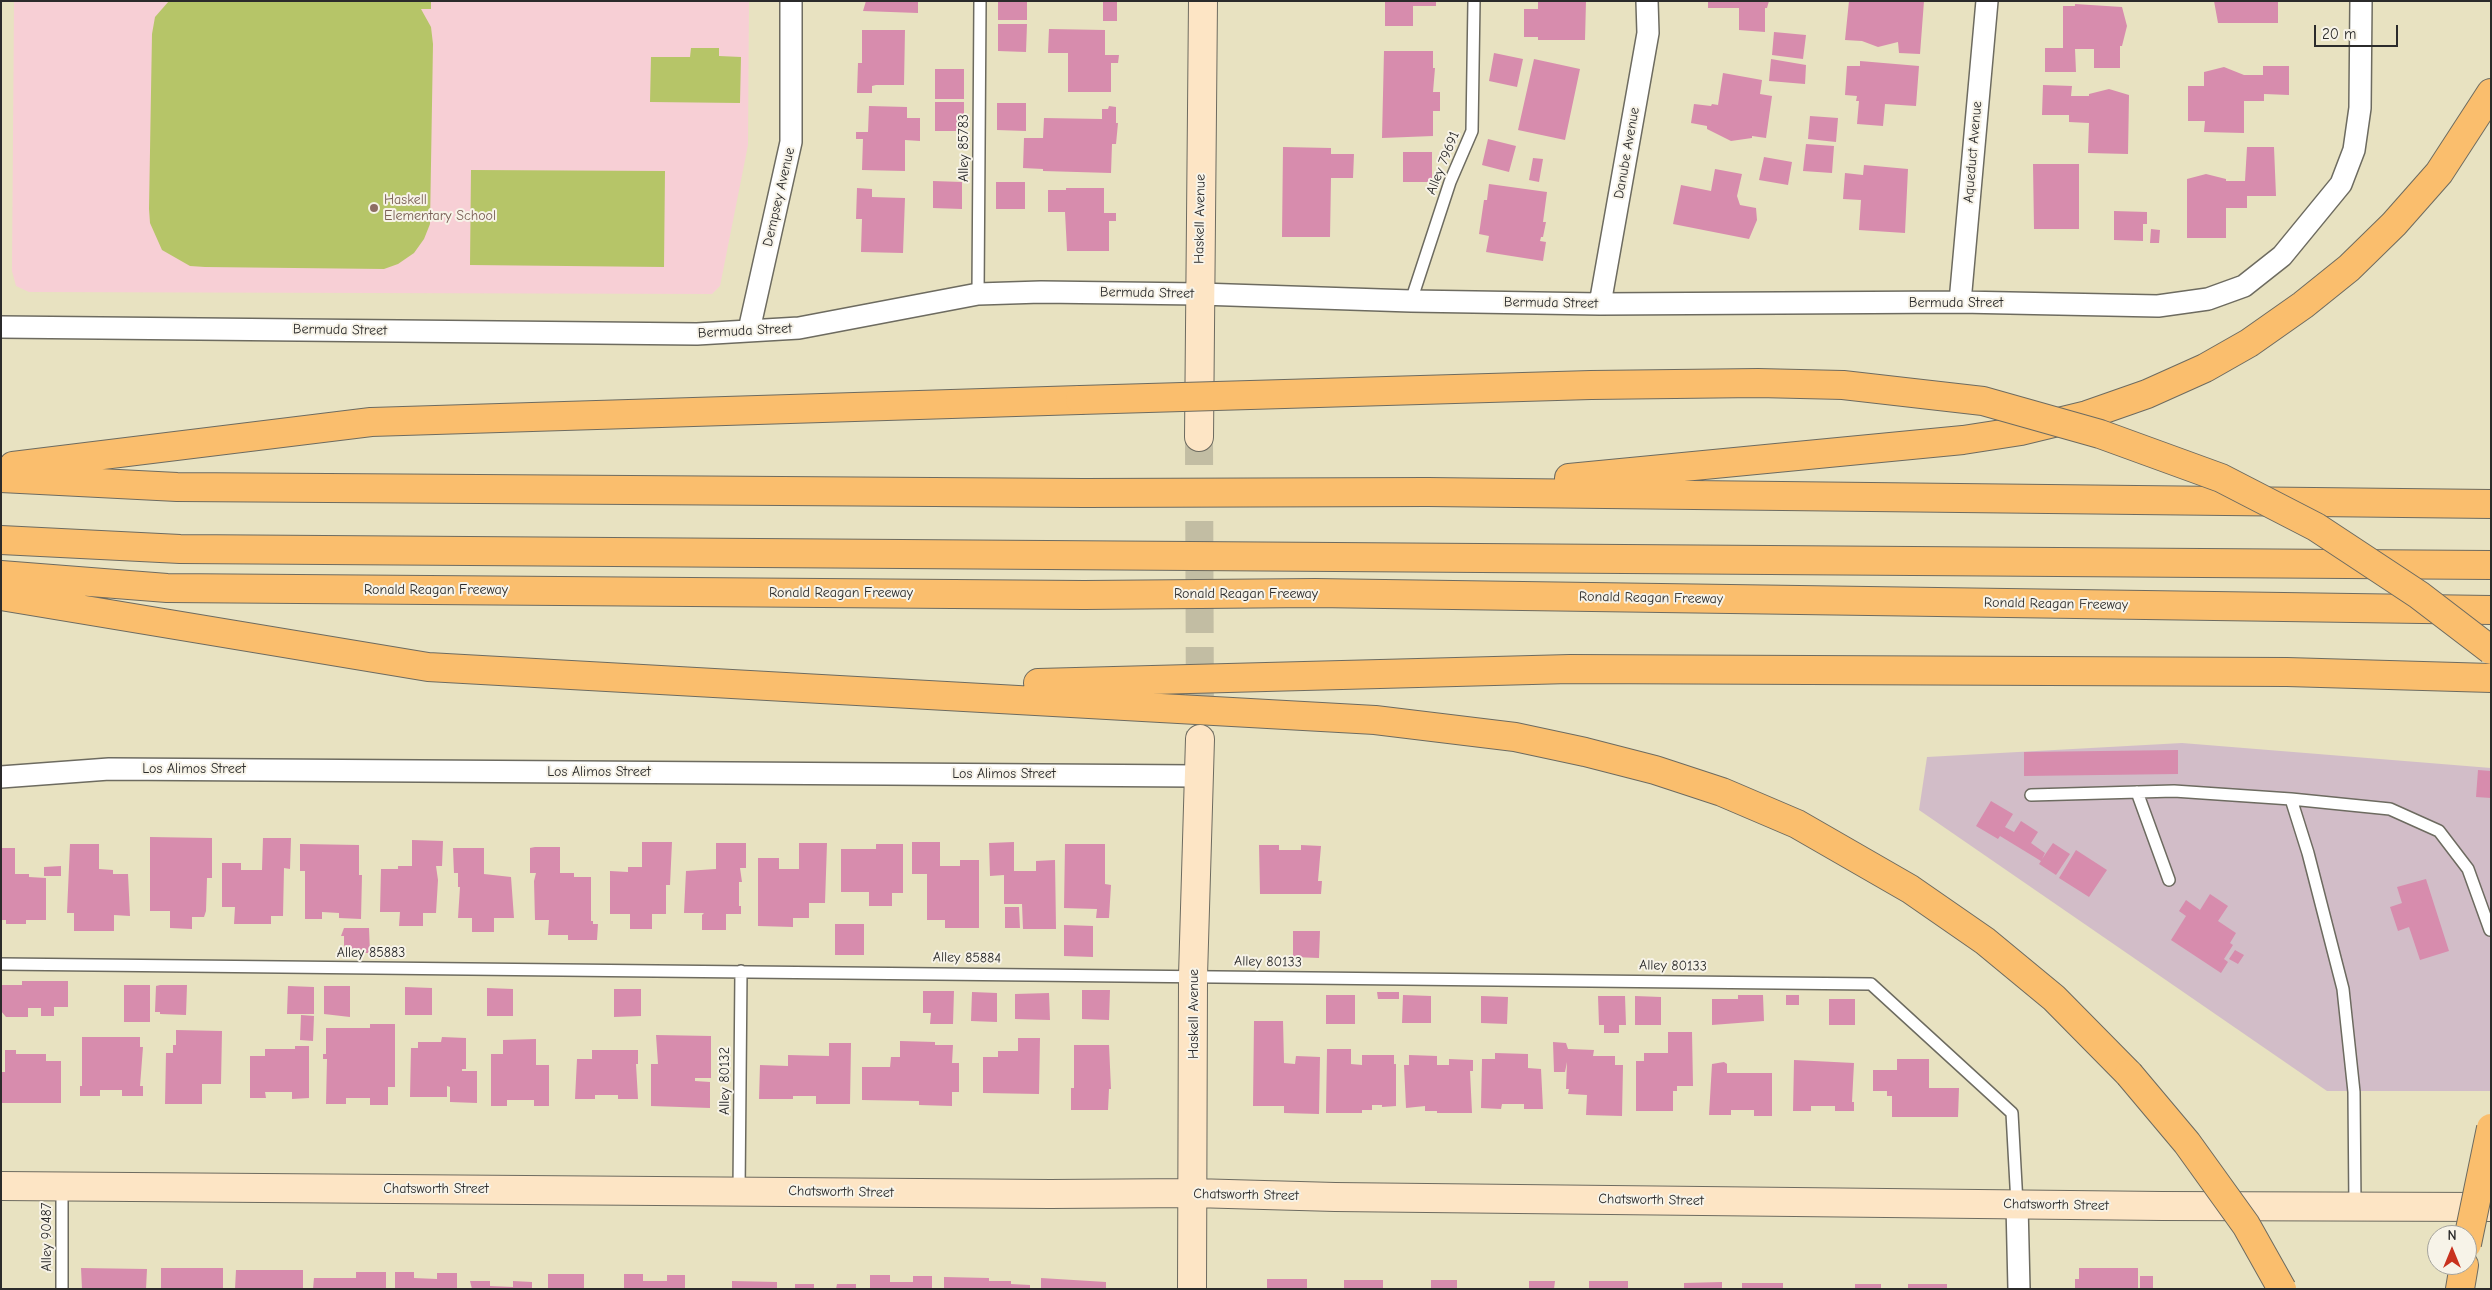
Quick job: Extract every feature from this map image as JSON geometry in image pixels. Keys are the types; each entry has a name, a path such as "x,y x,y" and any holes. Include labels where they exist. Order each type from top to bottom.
{"highway":[{"path":"1428,492 1963,440 2021,431 2087,415 2147,394 2205,368 2249,343 2303,305 2349,268 2394,224 2439,173 2491,93"},
{"path":"1,468 371,422 1571,386 1758,383 1843,385 1984,402 2100,434 2221,478 2316,527 2419,595 2491,650"},
{"path":"1,478 177,487 1084,493 1428,492 2491,504"},
{"path":"1,540 180,549 2491,565"},
{"name":"Ronald Reagan Freeway","path":"1,575 167,588 1084,595 1315,593 2491,610"},
{"path":"1,596 428,667 1375,720 1515,737 1655,770 1722,792 1797,824 1910,889 1985,941 2054,998 2128,1074 2187,1143 2246,1225 2282,1289"},
{"path":"821,689 1570,669 2287,672 2491,678"},
{"path":"2471,1225 2491,1128"},
{"path":"2460,1289 2462,1275"}],"main road":[{"name":"Haskell Avenue","path":"1199,437 1203,1"},
{"name":"Haskell Avenue","path":"1192,1289 1194,976 1197,776 1200,739"},
{"name":"Chatsworth Street","path":"1,1186 1193,1193 1335,1197 2491,1207"}],"street":[{"name":"Dempsey Avenue","path":"749,330 791,142 791,1"},
{"name":"Danube Avenue","path":"1600,304 1648,32 1646,1"},
{"name":"Aqueduct Avenue","path":"1960,302 1987,1"},
{"name":"Bermuda Street","path":"1,326 697,334 799,328 978,294 1200,294 1411,301 1600,304 1960,302 2158,306 2208,299 2244,286 2282,256 2341,184 2354,150 2360,108 2361,1"},
{"name":"Los Alimos Street","path":"1,776 109,768 1197,776"},
{"path":"2018,1204 2019,1289"}],"lane":[{"name":"Alley 85783","path":"978,294 980,1"},
{"name":"Alley 79691","path":"1411,301 1450,182 1472,131 1474,1"},
{"path":"2031,795 2174,791 2291,799 2390,809 2439,831 2468,869 2490,930"},
{"path":"2137,792 2169,880"},
{"path":"2291,799 2308,853 2343,989 2354,1092 2355,1207"},
{"name":"Alley 85883","path":"1,964 741,971"},
{"name":"Alley 85884","path":"741,971 1194,976"},
{"name":"Alley 80132","path":"739,1191 741,971"},
{"name":"Alley 80133","path":"1194,976 1871,984 2012,1113 2018,1204"},
{"name":"Alley 90487","path":"62,1186 62,1289"}],"shaded area":[{"name":"Haskell Elementary School","path":"14,1 749,1 748,145 720,286 712,294 29,292 16,286 12,271"},
{"path":"2182,743 2491,768 2491,1091 2327,1091 1919,810 1927,757"}],"green space":[{"path":"169,1 431,1 431,9 421,9 431,27 433,44 430,224 424,239 414,253 398,264 384,269 205,267 190,266 162,250 150,223 149,209 152,34 155,17"},
{"path":"691,48 719,48 719,56 741,57 740,103 650,102 651,57 690,57"},
{"path":"471,170 665,171 664,267 470,265"}],"building":[{"path":"866,1 918,1 918,13 863,11"},
{"path":"998,1 1027,1 1027,20 998,20"},
{"path":"1103,1 1117,1 1117,21 1103,21"},
{"path":"1385,1 1436,1 1436,6 1413,6 1413,26 1385,26"},
{"path":"1538,1 1586,1 1585,40 1538,40 1538,37 1524,37 1524,9 1538,9"},
{"path":"1708,1 1769,1 1767,8 1765,8 1765,32 1739,30 1739,8 1708,8"},
{"path":"1849,1 1924,1 1920,54 1899,53 1898,42 1878,47 1862,41 1845,40"},
{"path":"2214,1 2278,1 2278,23 2218,23"},
{"path":"2075,4 2122,7 2127,26 2122,46 2120,46 2120,68 2094,68 2094,49 2075,49 2076,72 2045,72 2045,48 2063,48 2063,6 2075,6"},
{"path":"998,24 1027,24 1026,52 998,51"},
{"path":"1049,29 1105,30 1105,55 1119,55 1118,63 1111,63 1111,92 1068,92 1068,53 1048,53"},
{"path":"862,30 905,30 904,85 876,85 872,86 872,93 857,93 858,63 862,63"},
{"path":"1774,32 1806,35 1803,59 1772,55"},
{"path":"1384,51 1433,51 1433,68 1435,68 1433,92 1440,92 1440,111 1433,111 1433,136 1382,138"},
{"path":"1494,53 1523,59 1517,87 1489,81"},
{"path":"1534,59 1580,69 1565,140 1518,130"},
{"path":"1771,59 1806,65 1805,84 1769,81"},
{"path":"1860,61 1919,66 1916,106 1885,104 1883,126 1857,124 1859,101 1856,101 1857,96 1845,95 1847,66 1860,66"},
{"path":"2263,66 2289,66 2289,95 2264,94 2264,101 2244,101 2244,133 2204,132 2205,121 2188,121 2188,86 2204,86 2204,72 2224,67 2244,75 2263,75"},
{"path":"935,69 964,69 964,99 935,99"},
{"path":"1723,73 1762,80 1760,94 1772,96 1766,138 1752,136 1752,138 1731,141 1707,129 1707,126 1691,123 1694,104 1718,105"},
{"path":"2043,85 2072,86 2071,96 2089,96 2089,94 2109,89 2129,95 2128,154 2088,153 2089,123 2069,122 2069,115 2042,115"},
{"path":"935,102 964,102 964,131 935,131"},
{"path":"997,103 1026,103 1026,131 997,130"},
{"path":"869,106 907,107 907,118 920,118 920,141 905,140 905,171 862,170 863,139 856,139 856,132 868,132"},
{"path":"1109,106 1116,107 1116,123 1118,123 1116,144 1112,144 1111,173 1043,171 1043,169 1023,168 1024,138 1043,138 1044,118 1102,119 1102,109 1108,109"},
{"path":"1810,116 1838,118 1836,142 1808,139"},
{"path":"1488,139 1516,146 1509,172 1482,165"},
{"path":"1806,144 1834,146 1832,173 1803,171"},
{"path":"1283,147 1331,148 1331,154 1354,154 1353,178 1331,178 1330,237 1282,237"},
{"path":"2247,147 2274,147 2276,196 2247,196 2247,208 2226,208 2226,238 2187,238 2187,179 2206,174 2226,179 2226,181 2245,181"},
{"path":"1403,152 1432,152 1432,182 1403,182"},
{"path":"1764,157 1792,162 1788,185 1759,180"},
{"path":"1533,158 1543,159 1539,182 1529,180"},
{"path":"2033,164 2079,164 2079,229 2034,229"},
{"path":"1864,165 1908,169 1905,233 1859,230 1861,200 1843,199 1845,173 1863,175"},
{"path":"1715,169 1742,174 1737,196 1740,205 1756,208 1757,220 1749,239 1673,224 1681,185 1711,191"},
{"path":"933,181 962,182 962,209 933,208"},
{"path":"996,182 1025,182 1025,209 996,209"},
{"path":"1489,184 1547,192 1543,222 1546,222 1543,237 1541,237 1540,241 1546,242 1543,261 1486,252 1489,236 1479,234 1484,200 1487,200"},
{"path":"857,188 872,189 872,197 905,198 903,253 861,252 862,219 856,219"},
{"path":"1066,188 1104,188 1104,213 1116,213 1116,221 1109,221 1109,251 1067,251 1065,212 1048,212 1048,190 1066,190"},
{"path":"2114,211 2147,212 2147,224 2143,224 2143,241 2114,240"},
{"path":"2151,229 2160,230 2159,243 2150,243"},
{"path":"2178,750 2178,774 2024,776 2024,752"},
{"path":"2478,770 2491,771 2491,798 2476,797"},
{"path":"1991,801 2013,814 2005,827 2014,832 2021,821 2038,832 2031,843 2045,853 2042,859 2053,843 2070,854 2056,875 2039,864 2041,861 2000,836 1998,839 1976,826"},
{"path":"150,837 212,838 212,878 207,878 206,911 204,917 192,917 192,929 170,928 170,911 150,911"},
{"path":"263,838 291,838 290,869 284,868 283,916 271,916 271,924 234,924 235,907 222,907 222,863 241,863 241,870 262,870"},
{"path":"412,840 443,841 442,866 436,866 438,880 436,913 423,913 423,926 399,926 400,912 380,912 381,869 398,869 398,866 412,866"},
{"path":"642,842 672,842 670,885 666,885 666,914 652,914 652,929 630,929 630,914 610,914 610,871 628,872 628,867 642,867"},
{"path":"912,842 940,842 940,866 960,866 960,860 979,860 979,928 945,928 945,920 927,920 927,874 912,874"},
{"path":"1014,842 1014,871 1036,871 1036,861 1055,860 1056,929 1023,929 1022,904 1004,904 1004,875 990,876 989,843"},
{"path":"716,843 746,843 746,868 740,868 742,882 739,882 741,914 726,914 726,930 702,930 702,915 704,913 684,913 686,871 716,869"},
{"path":"799,843 827,843 825,903 809,903 809,918 793,918 793,927 758,926 758,858 779,858 779,869 799,869"},
{"path":"70,844 99,844 99,869 113,870 113,874 128,874 130,916 114,915 114,931 74,931 74,913 67,913"},
{"path":"300,844 359,845 359,875 362,875 361,919 339,918 339,913 322,912 322,919 305,919 305,871 300,871"},
{"path":"876,844 903,844 903,893 892,893 892,906 869,906 869,892 841,892 841,849 876,849"},
{"path":"1065,844 1105,844 1105,884 1111,885 1109,918 1096,918 1097,909 1064,908"},
{"path":"1259,845 1279,845 1279,850 1301,850 1301,845 1321,846 1318,881 1322,881 1321,894 1260,894"},
{"path":"560,847 560,873 574,873 574,877 591,877 591,921 593,921 593,924 598,924 597,940 568,940 568,935 548,935 549,920 535,920 534,881 536,873 530,873 530,848"},
{"path":"1,848 15,848 15,874 29,874 29,877 46,878 46,920 26,920 26,924 6,924 6,920 1,920"},
{"path":"453,848 484,848 484,874 511,877 514,918 494,918 494,932 472,932 472,918 458,918 460,887 458,887 458,873 454,873"},
{"path":"2076,850 2107,870 2089,897 2059,878"},
{"path":"61,866 61,876 44,876 44,867"},
{"path":"2426,879 2449,951 2420,960 2409,927 2398,931 2390,907 2402,903 2397,887"},
{"path":"2210,894 2228,906 2218,921 2236,933 2230,943 2233,945 2224,959 2228,962 2221,973 2171,940 2186,916 2179,911 2186,900 2200,910"},
{"path":"1005,907 1019,907 1020,928 1005,928"},
{"path":"835,924 864,924 864,955 835,955"},
{"path":"1064,925 1093,926 1093,957 1064,956"},
{"path":"344,928 369,928 370,953 344,953 344,936 341,936"},
{"path":"1293,931 1320,931 1319,958 1293,957"},
{"path":"2235,950 2244,955 2238,964 2229,959"},
{"path":"22,981 68,981 68,1007 54,1007 54,1016 41,1016 41,1008 28,1008 28,1017 6,1017 1,1011 1,985 22,985"},
{"path":"124,985 150,985 150,1022 124,1022"},
{"path":"187,985 186,1015 160,1014 160,1012 155,1012 156,986"},
{"path":"288,986 314,987 314,1014 287,1014"},
{"path":"324,986 350,986 350,1017 324,1014"},
{"path":"405,987 432,988 432,1015 405,1015"},
{"path":"487,988 513,989 513,1016 487,1016"},
{"path":"614,989 641,989 641,1016 614,1017"},
{"path":"1082,990 1110,990 1109,1020 1082,1019"},
{"path":"923,991 954,991 953,1024 930,1024 931,1013 923,1013"},
{"path":"972,992 997,993 997,1022 971,1021"},
{"path":"1377,992 1399,992 1399,999 1378,999"},
{"path":"1049,993 1050,1020 1015,1019 1015,994"},
{"path":"1326,995 1355,995 1355,1024 1326,1024"},
{"path":"1403,995 1431,996 1431,1023 1402,1023"},
{"path":"1738,995 1763,995 1764,1021 1712,1025 1712,999 1738,999"},
{"path":"1786,995 1799,995 1799,1005 1786,1005"},
{"path":"1481,996 1508,997 1507,1024 1481,1023"},
{"path":"1598,996 1625,996 1626,1025 1619,1025 1619,1033 1604,1033 1604,1025 1599,1025"},
{"path":"1635,996 1661,997 1661,1025 1635,1025"},
{"path":"1829,999 1855,999 1855,1025 1829,1025"},
{"path":"301,1015 314,1016 313,1041 300,1040"},
{"path":"1254,1021 1283,1021 1284,1063 1295,1064 1296,1056 1320,1057 1319,1114 1284,1113 1284,1106 1253,1106"},
{"path":"370,1024 395,1024 395,1087 388,1087 388,1105 370,1105 370,1098 346,1098 346,1104 326,1104 327,1059 323,1059 323,1054 326,1054 326,1028 370,1028"},
{"path":"176,1030 222,1031 221,1084 202,1084 202,1104 165,1104 166,1053 173,1053 173,1045 176,1045"},
{"path":"1668,1032 1692,1032 1693,1086 1677,1086 1677,1091 1673,1091 1673,1111 1636,1111 1636,1061 1644,1061 1644,1053 1668,1053"},
{"path":"656,1035 711,1036 711,1078 695,1078 695,1081 710,1082 710,1108 651,1106 651,1064 658,1064"},
{"path":"82,1037 140,1037 140,1047 143,1047 140,1086 143,1086 143,1096 122,1096 122,1090 100,1090 100,1096 80,1096 80,1086 82,1086"},
{"path":"442,1037 466,1038 466,1069 462,1069 462,1071 477,1071 477,1103 450,1102 450,1087 447,1086 447,1097 410,1097 411,1048 418,1048 418,1042 441,1042"},
{"path":"1018,1038 1040,1038 1039,1094 983,1093 983,1057 998,1057 998,1051 1018,1051"},
{"path":"536,1039 536,1065 549,1065 549,1106 534,1106 534,1100 507,1100 507,1106 491,1106 491,1054 503,1054 503,1040"},
{"path":"900,1041 935,1042 935,1045 953,1045 952,1063 959,1063 959,1092 952,1092 952,1106 919,1105 919,1101 862,1100 862,1067 890,1067 891,1057 900,1057"},
{"path":"1553,1042 1566,1043 1568,1049 1594,1050 1593,1056 1615,1056 1615,1065 1623,1065 1622,1116 1586,1115 1587,1095 1568,1094 1569,1089 1566,1089 1567,1062 1565,1072 1554,1072"},
{"path":"829,1043 851,1043 850,1104 816,1104 816,1096 793,1096 793,1099 759,1099 760,1065 788,1066 788,1055 829,1056"},
{"path":"1074,1045 1109,1045 1111,1089 1109,1089 1108,1110 1071,1110 1071,1088 1074,1088"},
{"path":"295,1046 309,1046 309,1098 292,1099 292,1092 265,1092 266,1098 250,1098 250,1056 265,1056 265,1049 295,1049"},
{"path":"1327,1049 1351,1049 1351,1064 1362,1065 1362,1055 1394,1055 1394,1064 1396,1064 1396,1106 1382,1107 1382,1105 1372,1105 1372,1110 1362,1110 1362,1113 1326,1113"},
{"path":"5,1050 16,1050 16,1054 46,1054 46,1061 61,1061 61,1103 1,1103 1,1072 5,1072"},
{"path":"592,1050 638,1050 638,1064 636,1064 638,1099 618,1099 618,1095 595,1095 595,1099 575,1099 577,1059 592,1059"},
{"path":"1495,1053 1528,1054 1528,1068 1541,1069 1543,1109 1524,1109 1524,1104 1502,1104 1501,1109 1481,1108 1482,1059 1495,1059"},
{"path":"1409,1055 1437,1056 1437,1065 1449,1065 1449,1059 1473,1060 1473,1071 1470,1071 1472,1113 1437,1113 1437,1111 1425,1111 1425,1106 1406,1108 1404,1065 1409,1065"},
{"path":"1897,1059 1929,1059 1929,1088 1959,1088 1958,1117 1892,1117 1892,1096 1887,1096 1887,1091 1873,1091 1873,1070 1897,1070"},
{"path":"1794,1060 1854,1063 1852,1102 1854,1102 1854,1111 1835,1111 1835,1106 1811,1106 1811,1111 1793,1111"},
{"path":"1724,1062 1727,1064 1727,1073 1772,1073 1772,1116 1754,1116 1754,1110 1731,1110 1731,1115 1709,1115 1712,1064"},
{"path":"81,1268 147,1269 146,1289 82,1289"},
{"path":"161,1268 223,1268 223,1289 161,1289"},
{"path":"2079,1268 2138,1268 2138,1289 2075,1289 2075,1279 2079,1279"},
{"path":"236,1270 303,1270 303,1289 235,1289"},
{"path":"356,1272 386,1272 386,1289 313,1289 314,1278 356,1278"},
{"path":"395,1272 414,1272 414,1278 437,1279 437,1273 457,1273 457,1289 395,1289"},
{"path":"548,1274 584,1274 584,1289 548,1289"},
{"path":"624,1274 643,1274 643,1281 667,1281 667,1275 685,1275 685,1289 624,1289"},
{"path":"870,1275 890,1275 890,1282 913,1282 913,1276 932,1276 932,1289 870,1289"},
{"path":"2140,1276 2153,1276 2153,1289 2140,1289"},
{"path":"944,1277 989,1278 989,1281 1011,1281 1011,1284 1030,1285 1030,1289 944,1289"},
{"path":"1041,1278 1106,1282 1106,1289 1041,1289"},
{"path":"1267,1279 1307,1279 1307,1289 1267,1289"},
{"path":"1344,1280 1383,1280 1383,1289 1344,1289"},
{"path":"1431,1280 1457,1280 1457,1289 1431,1289"},
{"path":"470,1281 490,1281 490,1286 513,1287 513,1281 532,1282 532,1289 472,1289"},
{"path":"732,1281 777,1282 777,1289 732,1289"},
{"path":"1529,1281 1555,1281 1554,1289 1529,1289"},
{"path":"1589,1281 1628,1281 1628,1289 1589,1289"},
{"path":"1722,1282 1722,1289 1684,1289 1684,1283"},
{"path":"1742,1283 1783,1283 1783,1289 1742,1289"},
{"path":"795,1284 814,1284 814,1289 795,1289"},
{"path":"837,1284 856,1284 856,1289 836,1289"},
{"path":"1855,1284 1881,1284 1881,1289 1855,1289"},
{"path":"1908,1284 1947,1284 1947,1289 1908,1289"}],"tunnel":[{"path":"1199,437 1200,739"}],"place":[{"name":"Haskell Elementary School","path":"374,208"}]}
